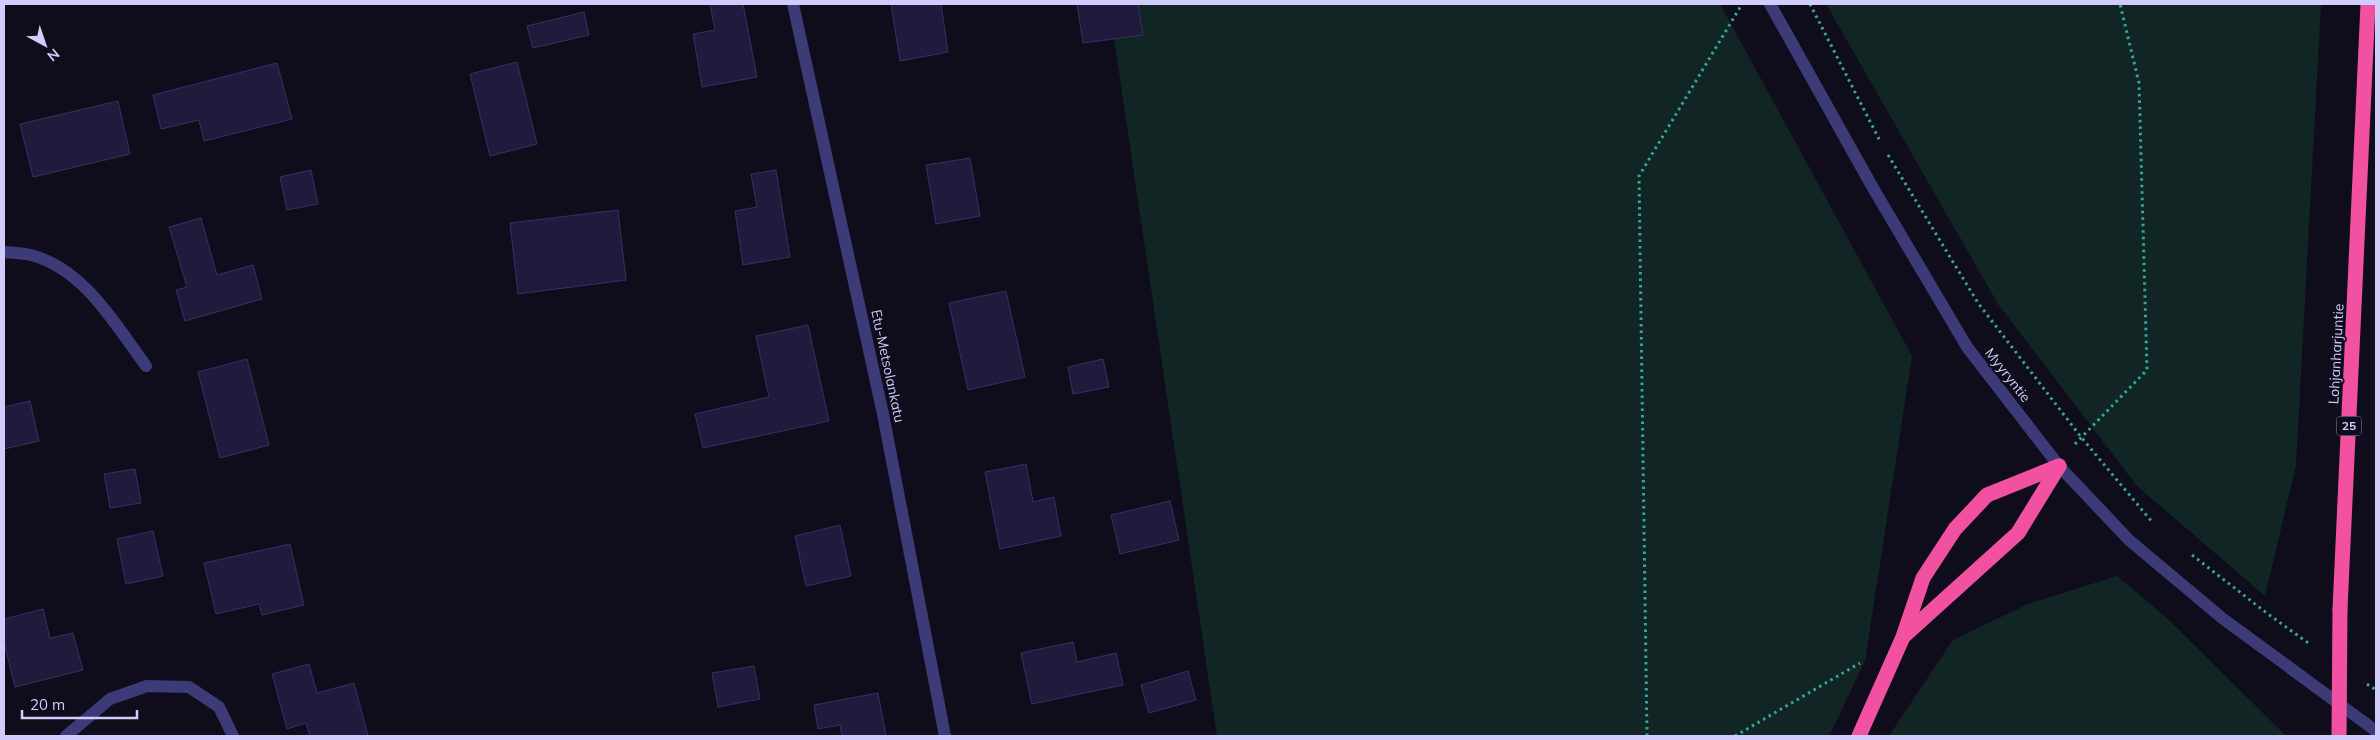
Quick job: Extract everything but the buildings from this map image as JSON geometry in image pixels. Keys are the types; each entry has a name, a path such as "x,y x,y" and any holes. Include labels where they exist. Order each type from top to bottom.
{"highway":[{"name":"Lohjanharjuntie","path":"2339,736 2340,608 2368,4"},
{"path":"1903,637 2018,533 2059,466"},
{"path":"1859,736 1903,637 1922,578 1954,529 1987,495 2059,466"}],"street":[{"name":"Etu-Metsolankatu","path":"793,4 883,414 945,736"},
{"name":"Myyryntie","path":"1770,4 1873,188 1967,347 2059,466 2129,540 2222,618 2376,731"},
{"path":"4,252 31,255 66,271 102,306 146,366"},
{"path":"66,736 110,699 147,686 189,687 218,707 233,736"}],"path":[{"path":"1647,736 1639,176 1742,4"},
{"path":"1810,4 1884,149 1978,303 2156,527"},
{"path":"2059,466 2082,436 2147,370 2138,83 2120,4"},
{"path":"2186,550 2314,647"},
{"path":"1735,736 1861,662"},
{"path":"2361,680 2376,690"}],"green space":[{"path":"1109,4 1720,4 1912,356 1865,661 1829,736 1217,736"},
{"path":"1826,4 2321,4 2296,465 2265,596 2137,486 1998,304"},
{"path":"2117,576 2168,619 2286,736 1889,736 1953,640 2028,604"}]}
